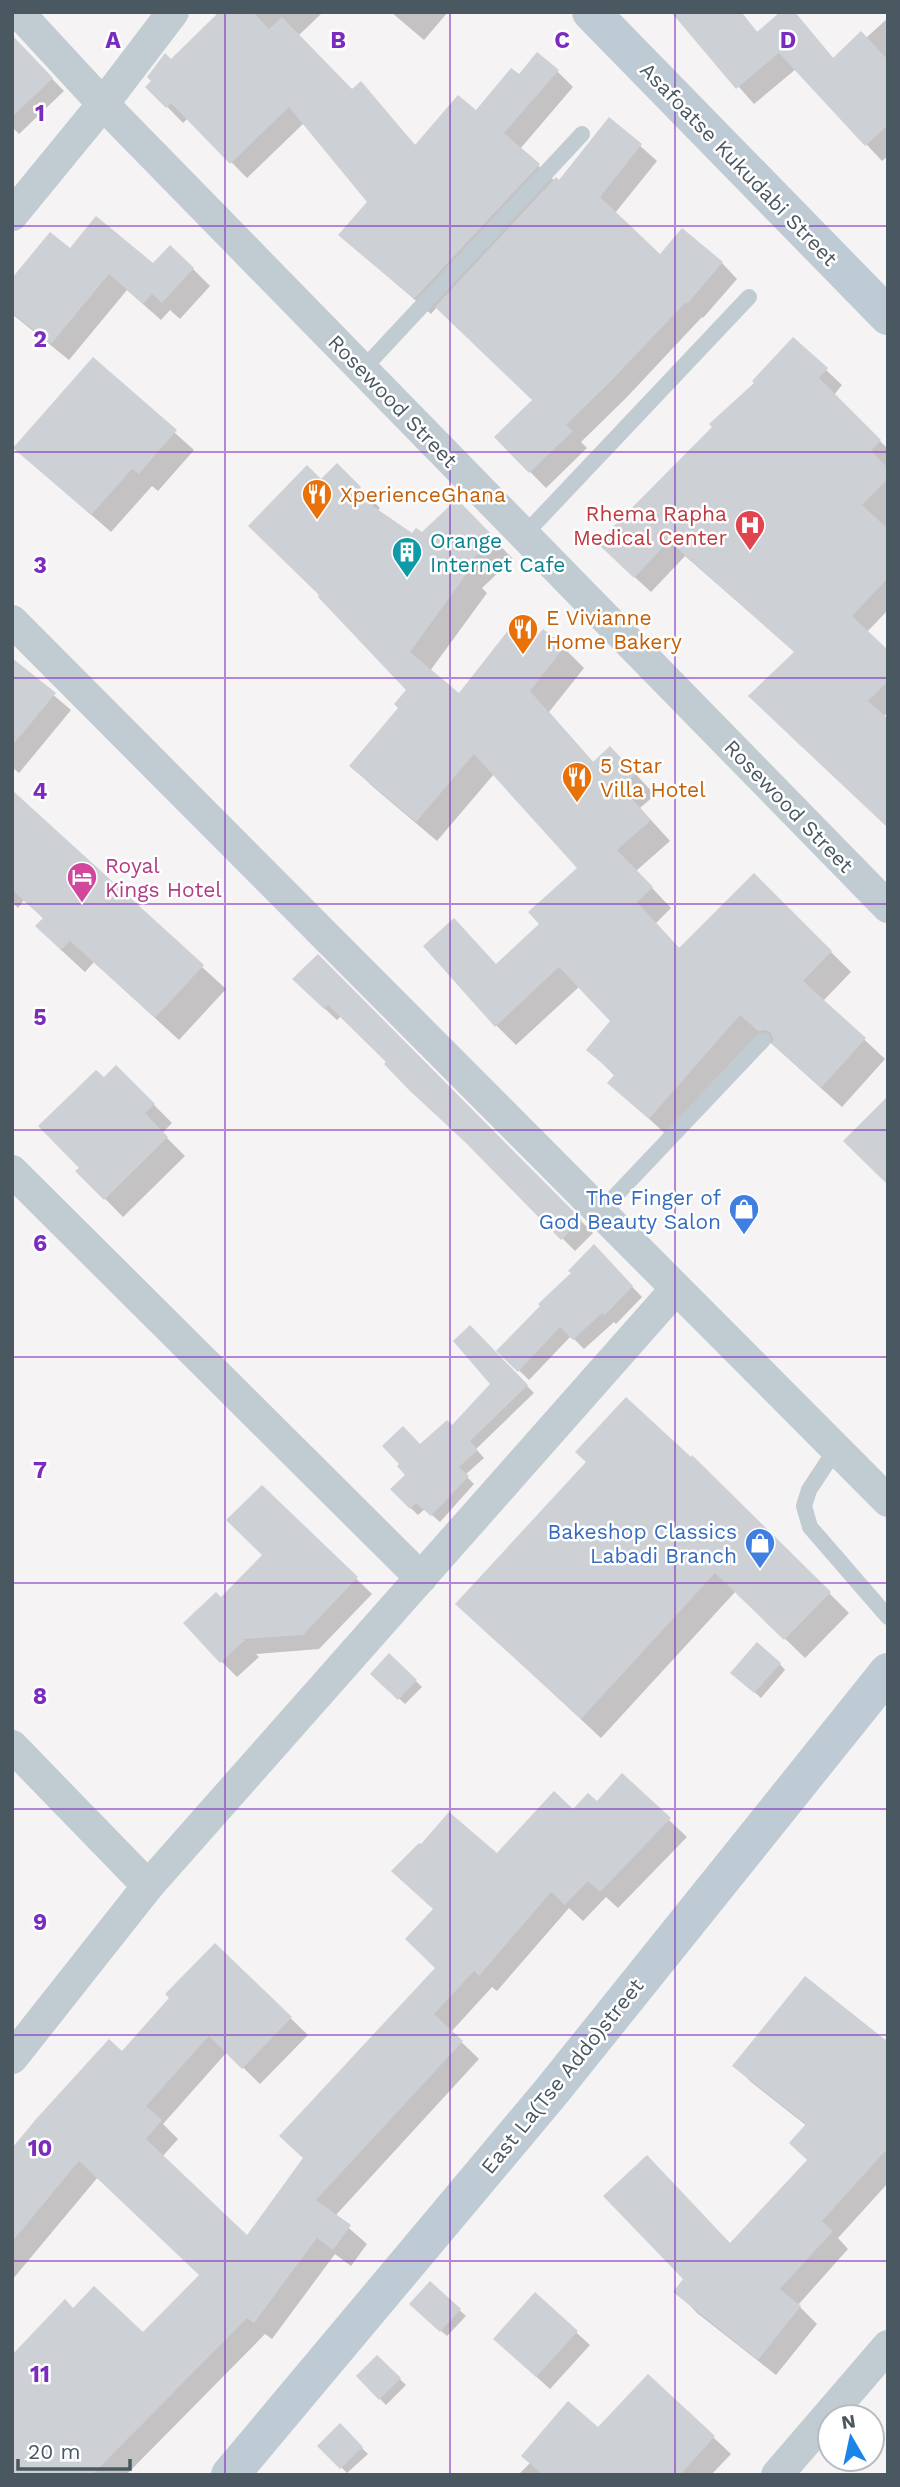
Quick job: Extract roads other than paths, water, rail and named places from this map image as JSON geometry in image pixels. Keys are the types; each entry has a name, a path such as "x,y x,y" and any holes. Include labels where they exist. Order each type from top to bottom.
{"street":[{"name":"Rosewood Street","path":"18,12 103,104 888,907"},
{"path":"12,215 103,104 173,12"},
{"name":"Asafoatse Kukudabi Street","path":"591,12 888,316"},
{"path":"12,621 888,1501"},
{"path":"12,1171 421,1578"},
{"path":"12,2058 148,1886 676,1290"},
{"name":"East La(Tse Addo)street","path":"230,2475 551,2092 888,1672"},
{"path":"12,1746 148,1886"},
{"path":"777,2475 888,2346"}],"lane":[{"path":"363,369 582,134"},
{"path":"524,535 749,298"},
{"path":"599,1213 762,1040"},
{"path":"836,1449 804,1506 810,1527 888,1616"}],"place":[{"name":"XperienceGhana","path":"317,521"},
{"name":"Rhema Rapha Medical Center","path":"750,552"},
{"name":"Orange Internet Cafe","path":"407,579"},
{"name":"E Vivianne Home Bakery","path":"523,656"},
{"name":"5 Star Villa Hotel","path":"577,804"},
{"name":"Royal Kings Hotel","path":"82,904"},
{"name":"The Finger of God Beauty Salon","path":"744,1236"},
{"name":"Bakeshop Classics Labadi Branch","path":"760,1570"}]}
